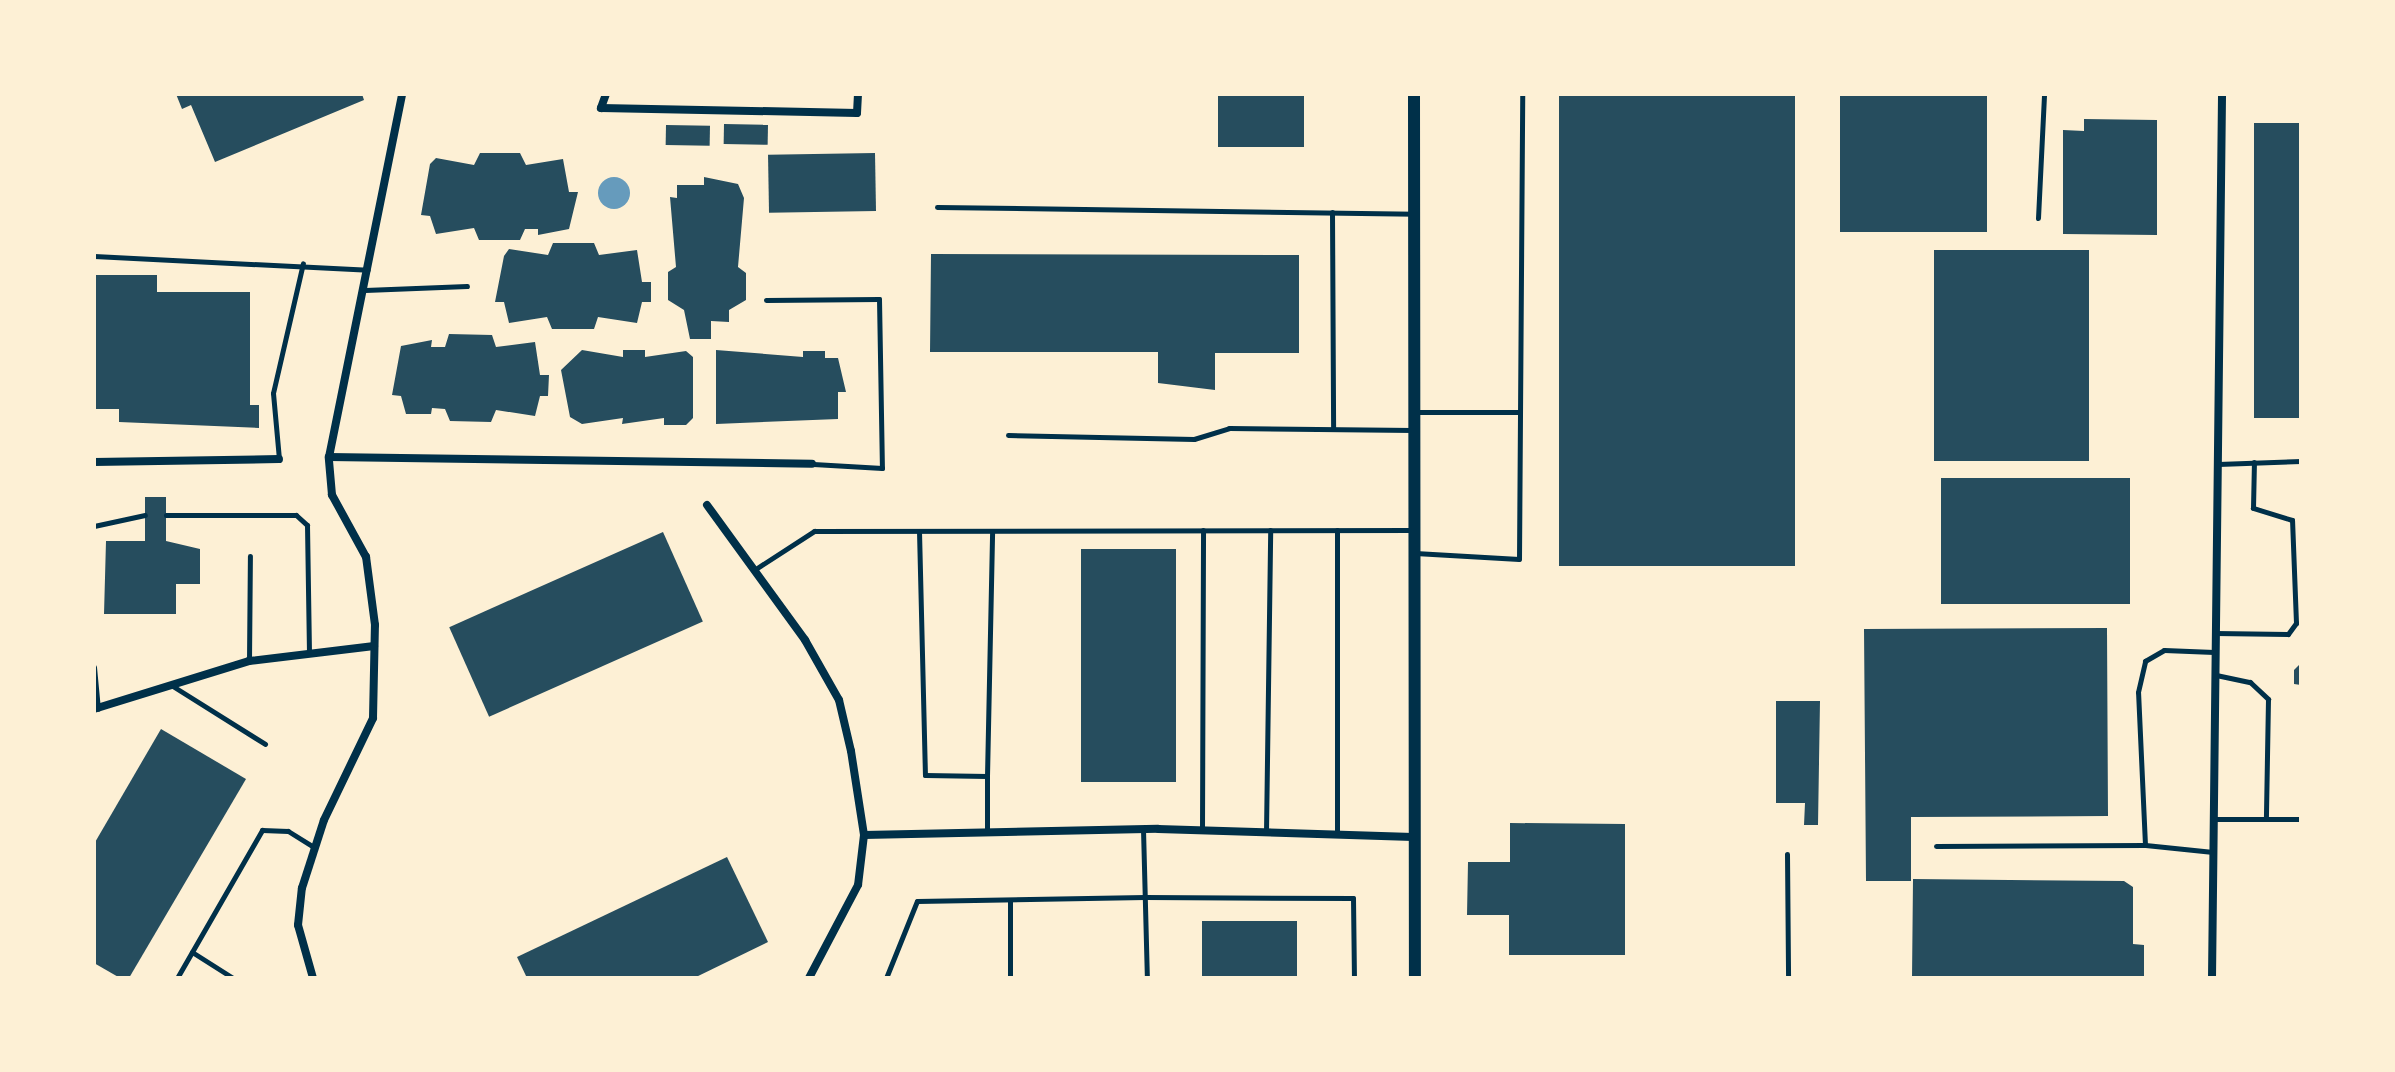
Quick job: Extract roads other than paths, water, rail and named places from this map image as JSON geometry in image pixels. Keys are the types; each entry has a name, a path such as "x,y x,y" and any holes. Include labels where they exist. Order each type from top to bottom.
{"street":[{"path":"313,978 298,925 315,847 373,718 374,646 366,557 332,495 329,457 402,94"},
{"path":"606,94 601,108 857,113 858,94"},
{"path":"1414,94 1415,978"},
{"path":"2212,978 2222,94"},
{"path":"329,457 812,464"},
{"path":"94,462 279,459"},
{"path":"707,505 839,700 864,835 858,885 809,978"},
{"path":"96,709 249,661 374,646"},
{"path":"864,835 1143,829 1413,837"}],"lane":[{"path":"1414,553 1519,559 1522,94"},
{"path":"2038,218 2044,94"},
{"path":"937,207 1416,214"},
{"path":"1332,212 1333,429"},
{"path":"94,256 303,263 369,270"},
{"path":"279,459 273,393 303,263"},
{"path":"365,290 467,286"},
{"path":"766,300 879,299 882,468 812,464"},
{"path":"1414,412 1518,412"},
{"path":"1008,435 1194,439 1229,428 1414,430"},
{"path":"2217,464 2301,461"},
{"path":"2214,633 2288,634 2296,623 2292,520 2253,508 2254,462"},
{"path":"94,526 145,515"},
{"path":"166,515 296,515 307,525 309,654"},
{"path":"1202,830 1203,530"},
{"path":"1266,832 1270,530"},
{"path":"1337,530 1337,834"},
{"path":"753,571 814,531 1413,530"},
{"path":"919,531 925,775 987,776"},
{"path":"987,833 992,531"},
{"path":"249,661 250,556"},
{"path":"2145,845 2138,692 2145,661 2164,650 2214,652"},
{"path":"94,667 96,709"},
{"path":"2214,674 2250,682 2268,699 2266,819"},
{"path":"170,685 265,744"},
{"path":"2213,819 2301,819"},
{"path":"1143,829 1147,978"},
{"path":"177,978 262,830 288,831 315,847"},
{"path":"1936,846 2145,845 2213,852"},
{"path":"1787,854 1788,978"},
{"path":"886,978 917,901 1145,897 1353,898 1354,978"},
{"path":"1010,900 1010,978"},
{"path":"192,952 233,978"}],"water":[{"path":"614,177 625,182 630,193 625,204 614,209 603,204 598,193 603,182"}]}
